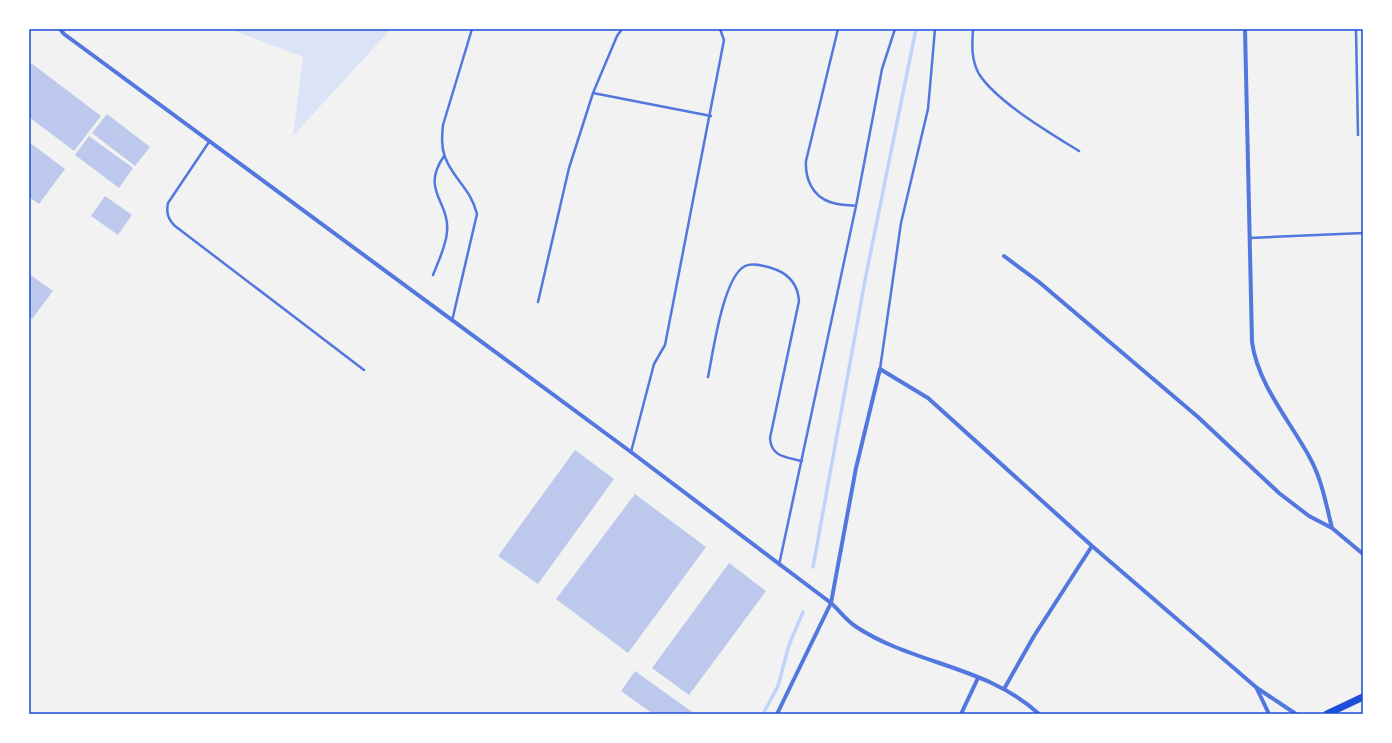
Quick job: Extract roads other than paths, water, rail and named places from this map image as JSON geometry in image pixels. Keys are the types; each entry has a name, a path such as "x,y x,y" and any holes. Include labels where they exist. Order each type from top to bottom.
{"main road":[{"path":"1327,714 1363,697"}],"street":[{"path":"60,29 64,34 209,142 631,452 831,603 854,626 878,640 1004,689 1026,702 1039,714"},
{"path":"1245,29 1252,342 1256,364 1318,474 1332,528"},
{"path":"1004,256 1039,282 1198,417 1279,493 1309,516 1332,528 1363,554"},
{"path":"777,714 831,603 856,468 880,369 928,398 1092,546 1257,688 1296,714"},
{"path":"1004,689 1034,636 1092,546"},
{"path":"961,714 978,678"},
{"path":"1257,688 1269,714"}],"lane":[{"path":"452,321 478,214 474,200 452,171 444,156 442,142 443,125 472,29"},
{"path":"538,302 569,168 593,93 617,36 622,29"},
{"path":"631,452 654,364 665,345 711,116 724,40 720,29"},
{"path":"838,29 806,161 806,171 808,182 822,198 830,202 856,206"},
{"path":"779,565 856,206 882,69 895,29"},
{"path":"880,369 901,223 928,109 936,29"},
{"path":"973,29 971,51 978,73 990,88 1036,125 1079,151"},
{"path":"1356,29 1358,135"},
{"path":"593,93 711,116"},
{"path":"209,142 168,203 167,212 170,220 175,226 364,370"},
{"path":"433,275 447,231 447,220 434,186 437,167 444,156"},
{"path":"1250,238 1363,233"},
{"path":"708,377 727,292 738,271 746,265 754,264 776,270 785,275 798,291 799,301 770,438 771,446 774,452 781,456 802,461"}],"waterway":[{"path":"813,567 866,275 916,29"},
{"path":"763,714 778,686 789,645 803,612"}]}
